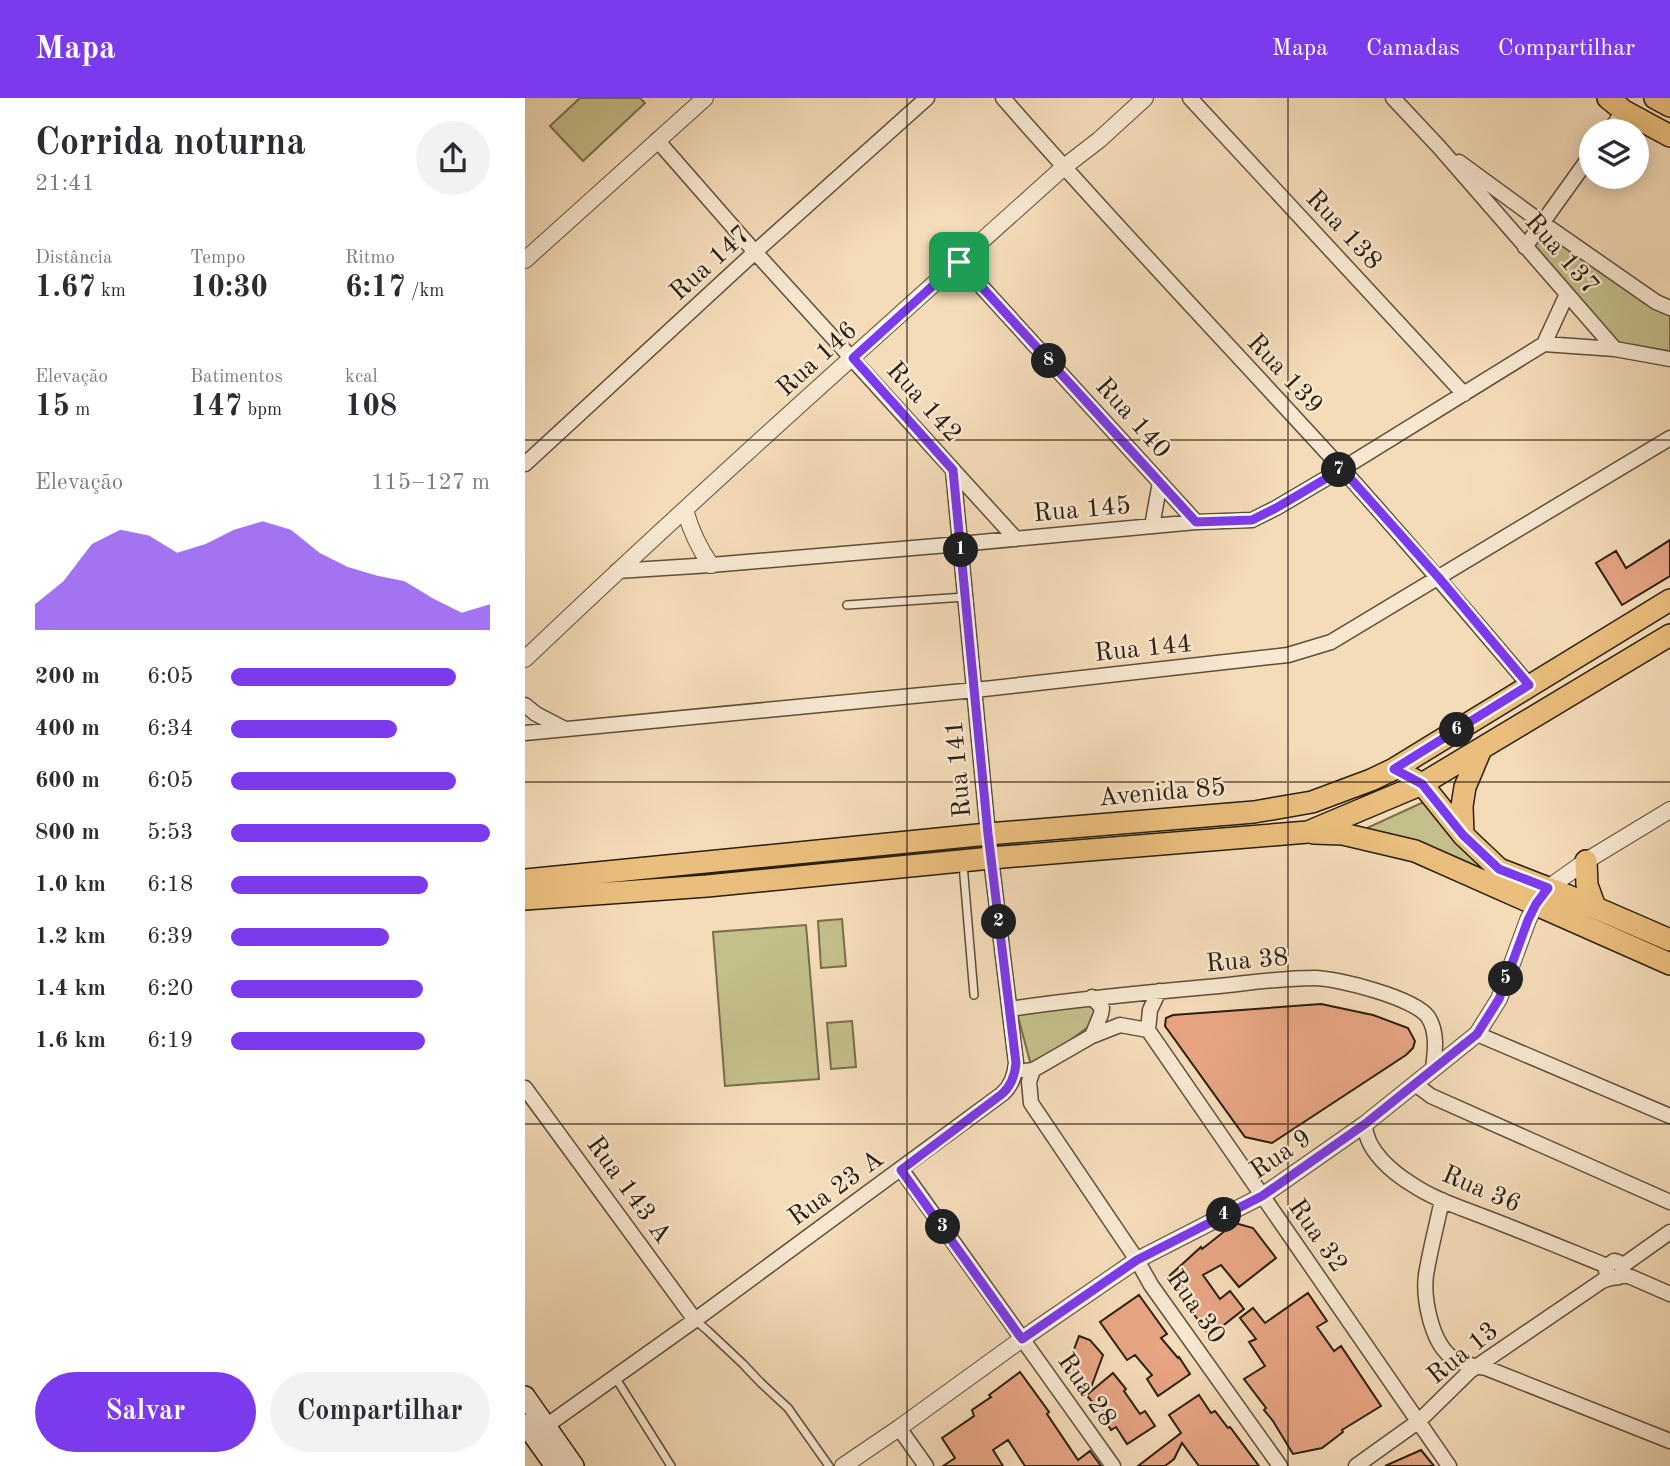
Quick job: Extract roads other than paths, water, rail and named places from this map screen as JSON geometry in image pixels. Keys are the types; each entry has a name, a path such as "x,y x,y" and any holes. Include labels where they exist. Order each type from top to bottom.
{"main road":[{"path":"1655,98 1670,106"},
{"path":"1616,105 1670,136"},
{"name":"Avenida 85","path":"525,880 988,834 1254,812 1312,802 1394,769 1670,600"},
{"name":"Avenida 85","path":"525,899 707,886 991,858 1308,832 1422,784 1670,635"},
{"path":"1463,835 1462,806 1465,788 1481,749"},
{"path":"1394,769 1422,784 1463,835 1499,869 1542,896 1670,964"},
{"path":"1308,832 1343,834 1415,851 1542,896 1595,907 1670,940"},
{"path":"1586,861 1587,885 1595,907"},
{"name":"Avenida 85","path":"525,872 572,867 607,871"},
{"name":"Avenida 85","path":"525,907 582,902 604,894"},
{"path":"525,1396 575,1466"},
{"path":"525,1424 555,1466"}],"street":[{"path":"525,260 705,98"},
{"name":"Rua 147","path":"525,464 927,98"},
{"name":"Rua 139","path":"1003,98 1342,469 1529,685"},
{"name":"Rua 146","path":"525,659 617,571 1064,167 1145,98"},
{"name":"Rua 138","path":"1190,98 1464,394"},
{"name":"Rua 137","path":"1392,98 1439,147 1615,349"},
{"name":"Rua 142","path":"657,140 1016,539"},
{"name":"Rua 137","path":"1439,147 1541,222 1656,302 1670,308"},
{"path":"1525,247 1579,171"},
{"name":"Rua 140","path":"959,262 1196,522"},
{"path":"1567,295 1544,344 1615,349 1670,359"},
{"name":"Rua 145","path":"617,571 1196,522 1252,520 1342,469 1544,344"},
{"name":"Rua 144","path":"525,733 975,690 1287,655 1331,642 1670,438"},
{"name":"Rua 141","path":"953,470 988,834 1016,1063"},
{"name":"Rua 140","path":"1152,526 1160,482"},
{"path":"685,510 692,534 711,565"},
{"path":"525,705 564,729"},
{"path":"1542,896 1586,861 1670,810"},
{"name":"Rua 9","path":"843,1466 1137,1260 1262,1196 1365,1124 1477,1034 1499,999 1528,920 1542,896"},
{"name":"Rua 38","path":"1010,1009 1092,997 1316,978 1373,989 1419,1008 1428,1017 1434,1030 1433,1069"},
{"path":"1016,1063 1023,1071 1028,1072 1092,1036 1120,1025 1148,1030 1150,1010 1159,991"},
{"path":"1092,997 1102,1008 1092,1036"},
{"name":"Rua 32","path":"1148,1030 1449,1466"},
{"path":"1477,1034 1670,1116"},
{"name":"Rua 23 A","path":"546,1426 1002,1094 1008,1089 1015,1074 1016,1063"},
{"path":"1002,1094 1031,1103 1029,1082 1033,1070"},
{"path":"1415,1084 1431,1096 1670,1202"},
{"name":"Rua 143 A","path":"525,1088 695,1320"},
{"name":"Rua 30","path":"1031,1103 1151,1285 1280,1466"},
{"name":"Rua 36","path":"1365,1124 1365,1133 1370,1143 1391,1168 1415,1187 1670,1294"},
{"name":"Rua 28","path":"901,1170 1113,1466"},
{"path":"1442,1200 1426,1277 1429,1314 1436,1336 1450,1356 1471,1368 1486,1368 1670,1441"},
{"name":"Rua 13","path":"1356,1466 1419,1421 1471,1368 1670,1233"},
{"path":"899,1427 926,1466"}],"lane":[{"path":"847,605 965,597"},
{"path":"963,861 974,995"},
{"path":"695,1320 788,1408 829,1466"},
{"path":"615,1377 671,1466"}]}
